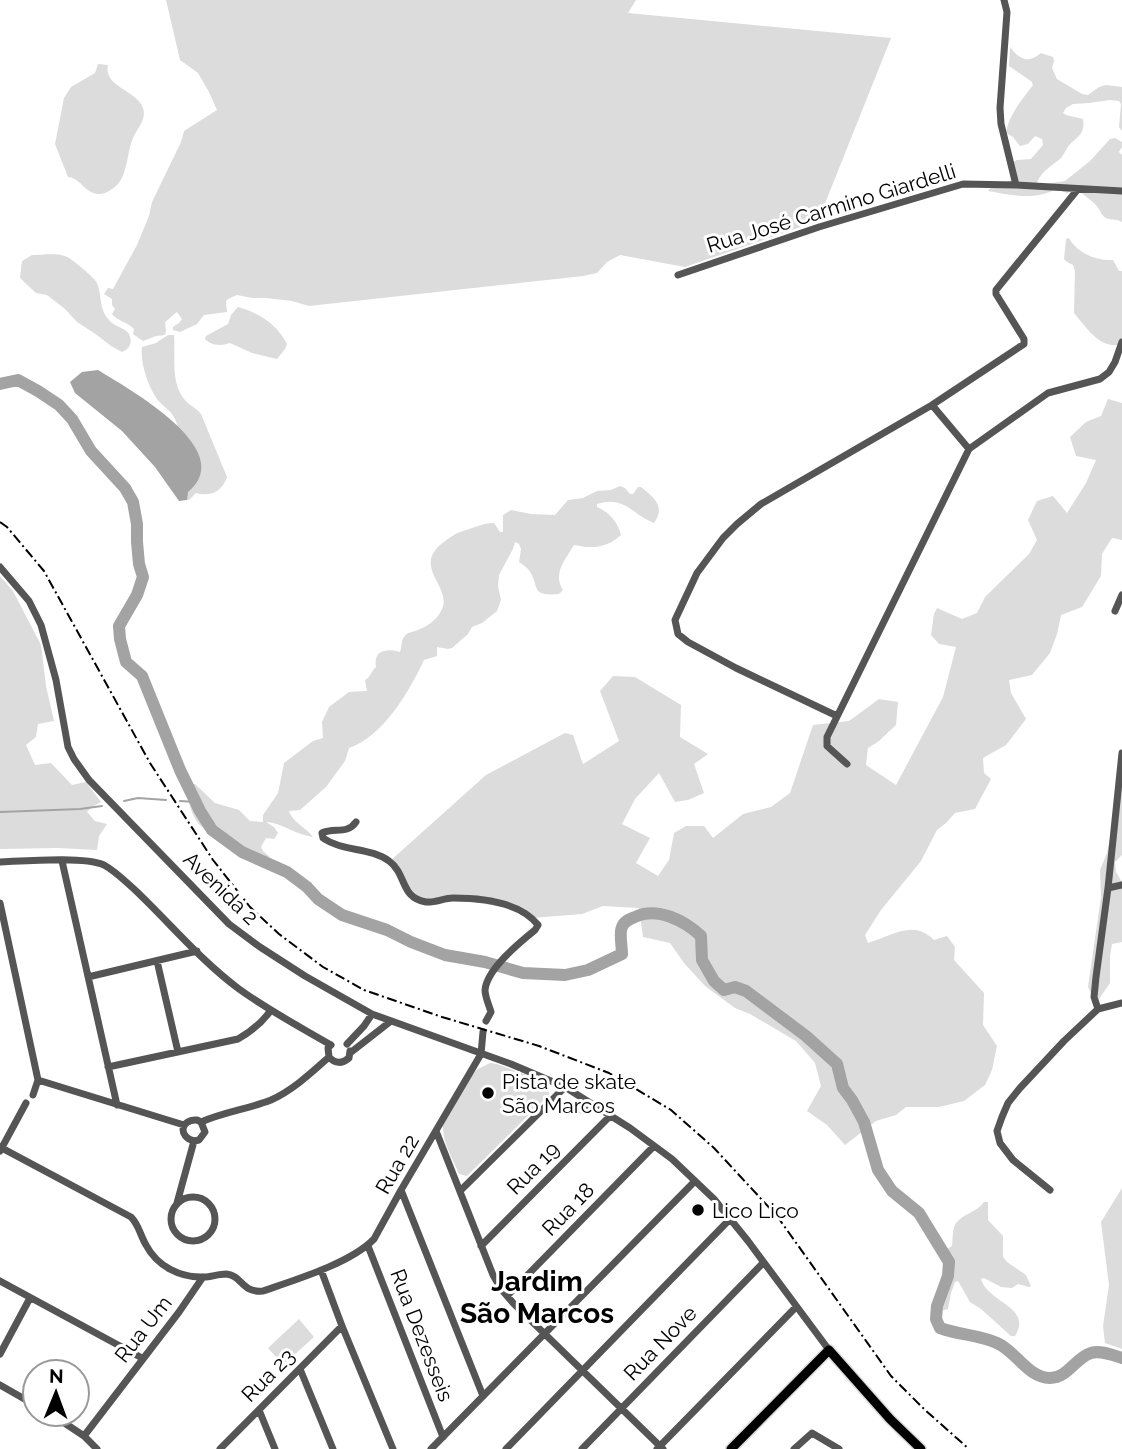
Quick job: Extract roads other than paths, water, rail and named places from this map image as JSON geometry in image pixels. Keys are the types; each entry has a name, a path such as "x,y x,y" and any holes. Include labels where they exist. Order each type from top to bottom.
{"main road":[{"path":"731,1449 829,1350 890,1419 921,1449"}],"street":[{"path":"1004,0 1007,12 1000,97 1001,124 1016,185"},
{"name":"Rua José Carmino Giardelli","path":"678,275 819,227 955,186 972,183 1122,191"},
{"path":"837,716 688,642 678,634 675,620 697,573 723,538 761,504 932,405 1024,344 1024,339 996,290 1078,189"},
{"path":"847,764 827,746 827,737 968,449 1048,393 1100,379 1109,372 1115,362 1122,342"},
{"path":"932,405 968,449"},
{"name":"Avenida 2","path":"0,567 29,601 41,625 56,680 68,747 74,759 89,780 229,924 305,976 372,1014 511,1064 565,1087 654,1146 714,1199 829,1350"},
{"path":"1115,611 1122,594"},
{"path":"1098,1009 1094,997 1122,753"},
{"path":"356,822 347,830 328,830 322,833 323,838 331,844 379,855 390,861 414,899 430,902 450,898 488,901 515,909 532,918 538,925 505,956 487,983 485,993 491,1012 486,1021"},
{"path":"62,861 117,1105"},
{"path":"0,862 93,862 104,866 120,877 211,966 271,1010 331,1045"},
{"path":"1108,888 1122,885"},
{"path":"0,903 38,1080 33,1095"},
{"path":"88,976 197,951"},
{"path":"156,961 178,1052"},
{"path":"1049,1190 1013,1160 1000,1143 997,1131 1008,1103 1064,1041 1098,1009 1122,1003"},
{"path":"108,1067 238,1039 253,1031 271,1010"},
{"path":"347,1044 372,1014"},
{"path":"347,1044 339,1041 331,1045 328,1048 329,1057 336,1063 341,1063 391,1021"},
{"path":"481,1054 483,1032"},
{"path":"347,1044 350,1053"},
{"name":"Rua 22","path":"368,1246 481,1054"},
{"path":"201,1122 205,1132 203,1136 199,1140 189,1140 183,1131 187,1121 192,1119 201,1122 286,1093 329,1057"},
{"path":"38,1080 184,1125"},
{"path":"460,1191 565,1087"},
{"path":"26,1103 1,1149 131,1217 137,1223 141,1238 150,1253 169,1269 189,1276 226,1274 233,1276 254,1292 263,1291 321,1270 368,1246"},
{"path":"544,1107 602,1111"},
{"name":"Rua 19","path":"481,1245 610,1116"},
{"path":"436,1131 493,1275 508,1296 544,1334 659,1448 796,1307"},
{"path":"176,1206 188,1198 203,1200 209,1204 215,1218 211,1232 192,1241 180,1236 172,1225 173,1212 194,1141"},
{"name":"Rua 18","path":"508,1296 654,1146"},
{"path":"431,1449 695,1181"},
{"path":"401,1190 483,1396"},
{"path":"506,1449 730,1219"},
{"name":"Rua Dezesseis","path":"368,1246 443,1437"},
{"name":"Rua Nove","path":"582,1449 763,1262"},
{"path":"321,1270 393,1449"},
{"name":"Rua Um","path":"84,1436 203,1277"},
{"path":"0,1281 142,1358"},
{"path":"0,1354 30,1298"},
{"name":"Rua 23","path":"220,1449 342,1326"},
{"path":"300,1369 333,1449"},
{"path":"0,1385 21,1397"},
{"path":"258,1410 275,1449"},
{"path":"72,1428 84,1436 91,1447"},
{"path":"794,1449 812,1433 839,1449"}],"waterway":[{"path":"0,384 18,380 59,405 72,419 91,451 125,488 133,502 139,564 143,577 137,595 119,626 120,639 126,662 142,676 180,770 212,830 242,852 287,872 318,899 342,915 387,930 445,955 485,962 523,973 565,975 588,970 622,954 623,925 629,919 643,914 661,914 687,925 701,936 702,960 714,981 724,990 735,987 746,991 806,1036 837,1064 843,1088 864,1122 878,1170 892,1191 919,1213 949,1262 948,1276 937,1306 936,1319 940,1328 997,1343 1042,1377 1062,1375 1080,1359 1095,1352 1122,1358"},
{"path":"124,801 138,798 166,800"},
{"path":"180,801 196,802"},
{"path":"0,812 102,806"}],"railway":[{"path":"0,522 44,571 150,763 213,860 250,907 279,934 323,967 364,990 539,1046 609,1073 671,1110 714,1148 777,1216 891,1376 969,1449"}],"place":[{"name":"Pista de skate São Marcos","path":"488,1093"},
{"name":"Lico Lico","path":"698,1210"}],"district":[{"name":"Jardim São Marcos","path":"537,1297"}]}
